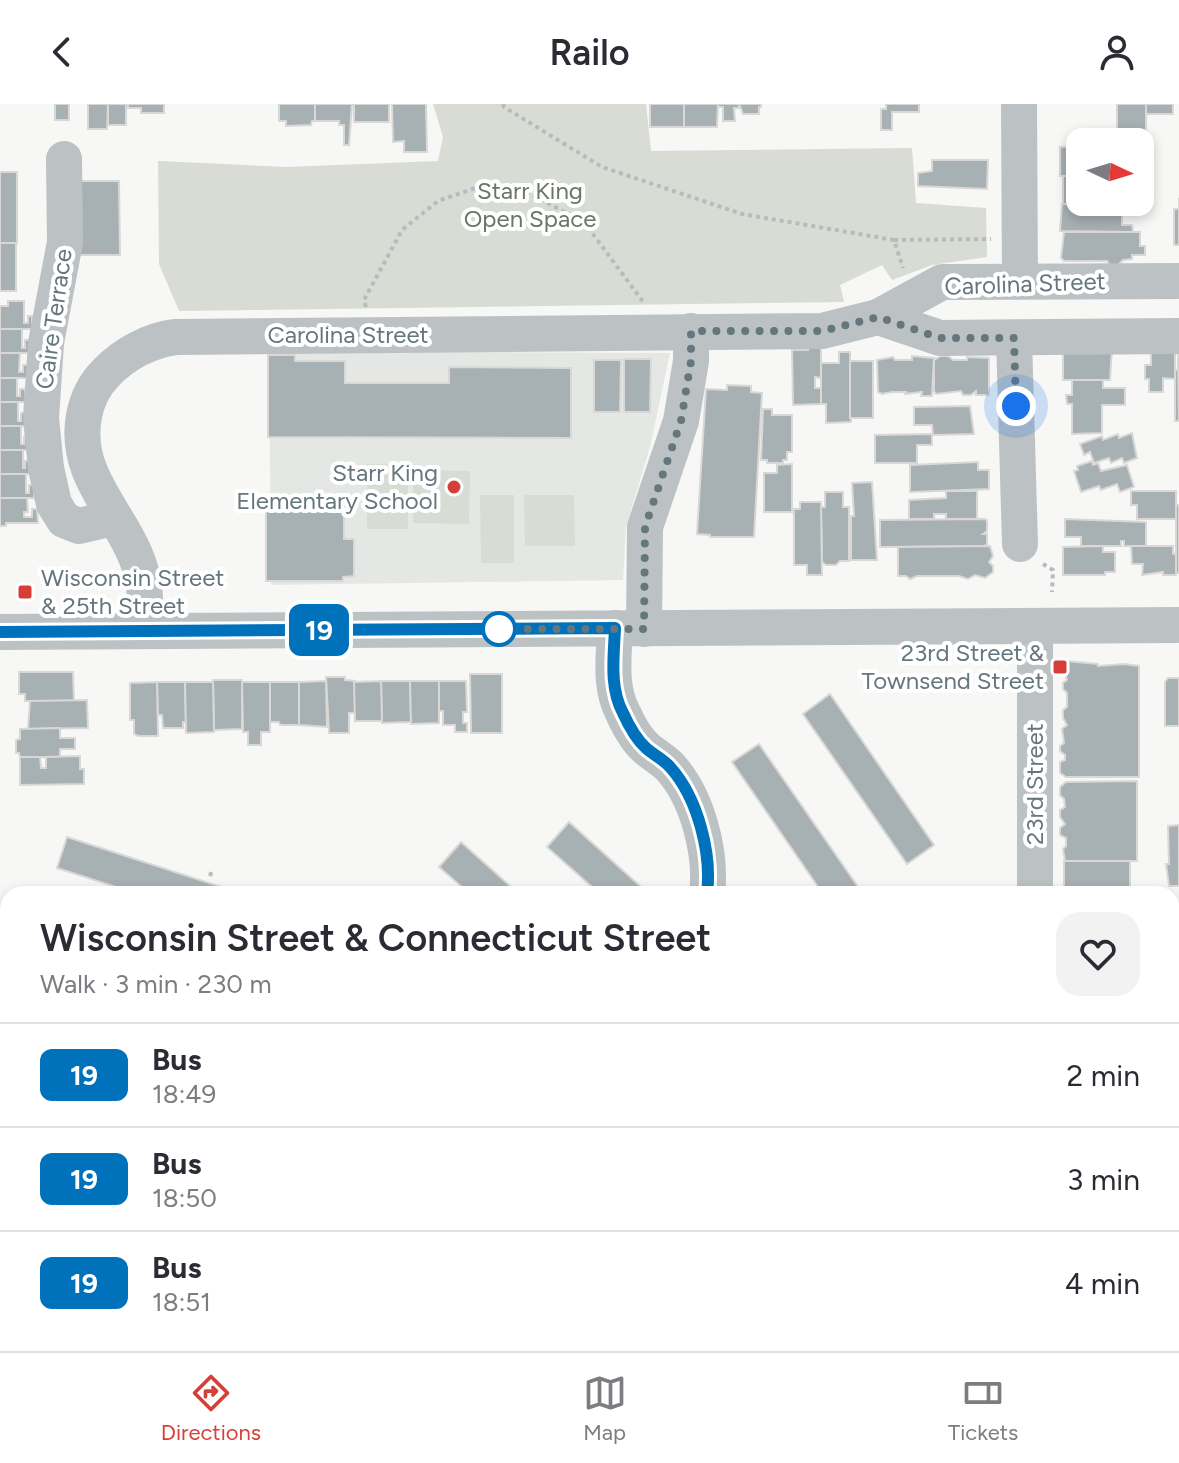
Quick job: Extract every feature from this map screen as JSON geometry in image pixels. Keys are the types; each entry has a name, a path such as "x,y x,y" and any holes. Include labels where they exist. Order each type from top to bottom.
{"street":[{"path":"1019,104 1020,281"},
{"name":"Caire Terrace","path":"64,159 65,242 46,343 41,418 46,468 54,504 64,520 79,526 113,518"},
{"name":"Carolina Street","path":"144,631 142,575 100,497 85,461 81,442 86,406 101,377 137,349 160,340 176,337 822,331 878,317 942,282 1179,281"},
{"path":"878,317 940,338 1179,336"},
{"path":"691,331 691,361 681,421 645,527 630,628 613,673 621,711 643,746 671,768 692,803 704,835 708,886"},
{"path":"1014,338 1029,552"},
{"path":"0,632 1179,625"},
{"name":"23rd Street","path":"1035,627 1035,886"}],"path":[{"path":"503,104 602,167 742,214 894,240 996,239"},
{"path":"368,313 364,300 402,230 438,201 478,187 502,186 532,195 584,222 645,304"},
{"path":"894,240 903,269"},
{"path":"1029,552 1053,570 1052,592"}],"shaded area":[{"name":"Starr King Elementary School","path":"269,351 670,353 650,447 626,527 623,580 271,585"}],"green space":[{"name":"Starr King Open Space","path":"433,104 646,104 651,151 912,148 916,203 986,208 987,257 932,265 892,280 882,265 840,285 844,302 179,311 159,264 158,161 286,167 438,161 443,137"},
{"path":"367,464 408,464 408,529 367,529"},
{"path":"413,470 470,471 469,524 413,523"},
{"path":"480,495 514,495 514,563 481,563"},
{"path":"524,495 574,495 575,546 525,546"}],"building":[{"path":"55,104 69,104 69,120 55,120"},
{"path":"88,104 108,104 107,129 88,129"},
{"path":"108,104 126,104 126,125 108,125"},
{"path":"128,104 164,104 164,113 141,113 141,108 128,108"},
{"path":"279,104 315,104 315,121 311,125 286,126 286,121 279,121"},
{"path":"315,104 352,104 349,145 344,145 344,125 339,125 339,121 315,121"},
{"path":"354,104 389,104 389,122 354,122"},
{"path":"392,104 426,104 427,152 404,152 404,141 393,142"},
{"path":"650,104 684,104 684,127 650,127"},
{"path":"684,104 718,104 717,127 684,127"},
{"path":"718,104 739,104 739,108 734,108 735,121 723,121 723,107 718,107"},
{"path":"739,104 761,104 759,114 743,114"},
{"path":"886,104 919,104 919,112 892,112 892,130 881,130 881,109 886,109"},
{"path":"1117,104 1146,104 1146,128 1117,128"},
{"path":"1146,104 1173,104 1173,114 1146,114"},
{"path":"1060,147 1066,147 1066,176 1060,176"},
{"path":"932,160 988,160 987,189 918,186 918,173 932,171"},
{"path":"0,172 17,172 17,243 0,243"},
{"path":"1063,176 1066,176 1066,204 1063,204"},
{"path":"78,181 119,181 120,255 78,255"},
{"path":"1062,204 1066,204 1066,216 1122,216 1122,225 1132,225 1133,232 1060,231"},
{"path":"1174,209 1179,209 1179,245 1174,245"},
{"path":"1064,232 1140,232 1140,246 1145,246 1145,255 1132,255 1132,259 1123,260 1117,266 1110,266 1107,261 1064,261 1061,258"},
{"path":"0,243 16,243 16,291 0,291"},
{"path":"8,301 24,301 24,323 28,323 28,316 32,316 32,329 0,329 0,306 8,306"},
{"path":"0,329 22,329 22,348 25,348 25,340 31,340 31,353 0,353"},
{"path":"808,346 821,346 821,378 815,377 815,388 821,388 821,404 793,405 792,350 808,350"},
{"path":"1151,347 1175,349 1175,379 1163,378 1163,392 1149,392 1149,379 1145,379 1145,365 1151,365"},
{"path":"1112,349 1110,380 1063,380 1063,350"},
{"path":"839,352 850,352 851,422 826,423 826,404 821,404 821,363 839,363"},
{"path":"1178,352 1179,421 1175,421 1175,370 1178,370"},
{"path":"0,353 20,353 19,372 23,372 23,365 28,365 28,378 0,378"},
{"path":"268,355 295,355 295,361 345,361 345,383 449,383 449,367 571,368 571,438 268,437"},
{"path":"912,356 934,358 932,396 921,396 922,392 878,392 877,360 893,357 895,360 912,360"},
{"path":"941,356 953,360 989,358 989,395 976,395 976,391 971,395 963,395 961,391 936,394 934,360"},
{"path":"624,359 651,359 650,412 624,412"},
{"path":"594,360 621,360 620,412 594,412"},
{"path":"850,361 873,361 873,418 850,418"},
{"path":"0,378 17,378 17,396 20,396 20,389 25,389 26,402 0,402"},
{"path":"1072,380 1103,380 1103,388 1125,388 1125,405 1102,405 1102,433 1072,434 1072,404 1067,404 1066,395 1072,395"},
{"path":"727,385 751,386 751,392 762,393 754,537 697,534 706,389 727,390"},
{"path":"0,402 18,402 18,421 21,421 21,413 26,413 26,426 0,426"},
{"path":"970,406 974,434 933,435 932,425 914,425 914,407"},
{"path":"763,409 772,409 772,415 792,415 792,452 787,452 787,460 783,463 761,460"},
{"path":"0,426 21,426 21,444 24,444 24,437 28,437 28,450 0,450"},
{"path":"1132,433 1137,458 1124,463 1122,458 1111,463 1109,458 1094,463 1090,452 1084,455 1080,444 1102,436 1103,440"},
{"path":"932,434 932,445 917,445 917,463 875,463 875,435"},
{"path":"0,450 23,450 23,468 25,461 31,461 31,474 0,474"},
{"path":"1092,461 1093,465 1098,463 1101,471 1127,465 1134,487 1120,492 1117,484 1081,492 1074,471 1078,470 1077,466"},
{"path":"978,462 978,470 989,470 989,489 910,492 910,465"},
{"path":"792,464 792,512 764,512 764,473 777,473 777,465"},
{"path":"0,474 26,474 26,493 29,493 29,485 34,485 34,498 0,498"},
{"path":"872,482 877,560 851,560 851,516 854,516 852,483"},
{"path":"946,491 977,491 977,519 946,519 946,514 934,514 934,519 909,519 909,500 946,498"},
{"path":"1131,491 1176,491 1176,519 1137,519 1137,505 1131,505"},
{"path":"825,492 843,492 843,507 849,507 849,561 840,561 836,565 822,562 821,507 825,507"},
{"path":"0,498 27,498 28,512 24,512 24,517 32,517 32,509 37,509 38,523 6,523 6,526 0,526"},
{"path":"266,498 346,499 344,539 354,539 354,576 343,577 343,581 266,581"},
{"path":"800,502 821,502 822,575 807,575 807,565 794,565 794,509 800,509"},
{"path":"1176,505 1179,505 1179,573 1176,573"},
{"path":"1065,519 1146,522 1146,546 1124,546 1124,541 1121,541 1121,546 1081,546 1081,537 1065,537"},
{"path":"880,520 987,520 987,531 983,534 987,534 987,545 880,547"},
{"path":"990,546 993,556 989,562 993,572 985,578 975,575 968,579 959,576 917,576 910,579 898,576 898,547"},
{"path":"1103,546 1103,552 1115,552 1115,572 1105,572 1105,575 1063,575 1063,547"},
{"path":"1131,546 1173,546 1176,575 1163,575 1163,572 1142,575 1143,564 1132,564"},
{"path":"1066,661 1098,666 1139,666 1139,777 1066,777 1060,773 1060,762 1065,760 1065,755 1060,751 1064,743 1062,729 1067,725 1063,718 1067,693 1063,683 1067,680 1062,665"},
{"path":"19,672 73,672 74,701 25,701 25,694 19,694"},
{"path":"470,674 502,674 502,733 471,733"},
{"path":"326,677 345,677 345,680 355,681 355,713 349,713 349,733 329,733"},
{"path":"1168,678 1179,678 1179,726 1165,726 1165,682"},
{"path":"213,680 242,680 242,729 214,730"},
{"path":"326,681 327,727 299,725 299,682"},
{"path":"381,681 410,681 411,722 382,723"},
{"path":"381,681 382,721 355,721 354,682"},
{"path":"410,681 439,681 439,723 411,724"},
{"path":"439,681 466,681 467,712 463,712 463,723 467,723 467,732 455,732 455,725 443,725 443,711 439,711"},
{"path":"157,682 185,682 186,722 183,722 183,728 163,728 162,715 158,715"},
{"path":"157,682 158,736 138,736 134,734 134,720 130,720 130,683"},
{"path":"185,682 213,682 214,732 186,733"},
{"path":"242,682 270,682 270,732 261,732 261,745 248,745 248,732 243,732"},
{"path":"270,682 299,682 299,725 270,722"},
{"path":"830,694 934,845 907,864 803,714"},
{"path":"87,700 88,728 28,729 30,701"},
{"path":"60,728 60,738 75,738 75,749 60,749 60,757 20,757 16,753 20,729"},
{"path":"759,744 857,886 817,886 732,762"},
{"path":"80,756 84,784 20,785 20,757 40,757 41,768 46,768 46,757"},
{"path":"1137,781 1137,861 1065,861 1063,849 1066,838 1060,835 1060,828 1065,824 1060,810 1065,807 1060,787 1066,782"},
{"path":"569,822 640,886 591,886 547,847"},
{"path":"1179,825 1179,886 1169,886 1166,864 1169,864 1168,826"},
{"path":"67,837 218,886 113,886 57,868"},
{"path":"461,842 510,886 461,886 439,867"},
{"path":"1064,861 1130,861 1130,886 1064,886"}],"bus line":[{"name":"19","path":"0,632 615,628 613,673 621,711 643,746 671,768 692,803 704,835 708,886"}],"place":[{"name":"Starr King Elementary School","path":"454,487"},
{"name":"Wisconsin Street & 25th Street","path":"25,592"},
{"name":"23rd Street & Townsend Street","path":"1060,667"}],"route":[{"path":"499,629 644,629 645,527 681,421 691,361 691,331 822,331 878,317 940,338 1014,338 1016,406"}]}
